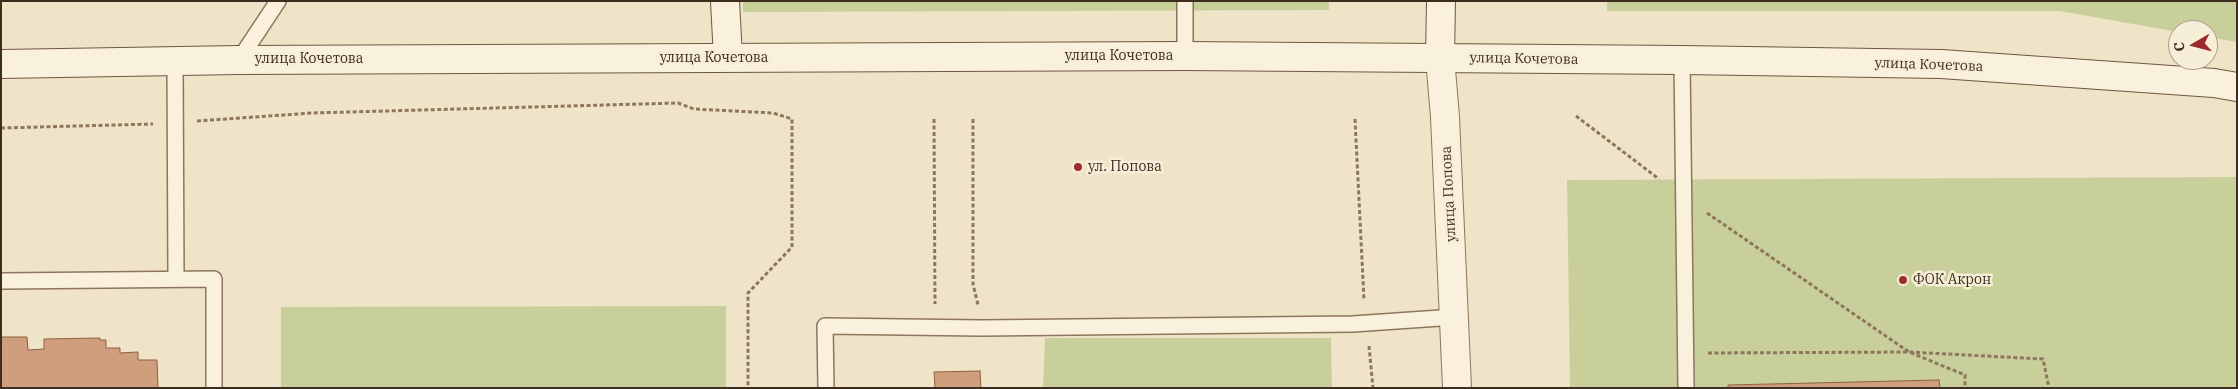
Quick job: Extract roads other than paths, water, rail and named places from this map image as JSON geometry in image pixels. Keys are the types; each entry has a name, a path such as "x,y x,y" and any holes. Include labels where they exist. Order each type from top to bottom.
{"main road":[{"path":"725,1 728,58"},
{"name":"улица Попова","path":"1441,1 1440,58 1445,117 1457,388"},
{"name":"улица Кочетова","path":"1,64 239,60 1185,56 1682,60 1941,64 2204,82 2237,87"}],"lane":[{"path":"239,60 278,1"},
{"path":"1185,1 1185,56"},
{"path":"1682,60 1686,388"},
{"path":"175,61 176,279"},
{"path":"1,281 214,279 214,388"},
{"path":"826,388 825,326 982,328 1366,323 1454,317"}],"place":[{"name":"ул. Попова","path":"1078,167"},
{"name":"ФОК Акрон","path":"1903,280"}]}
